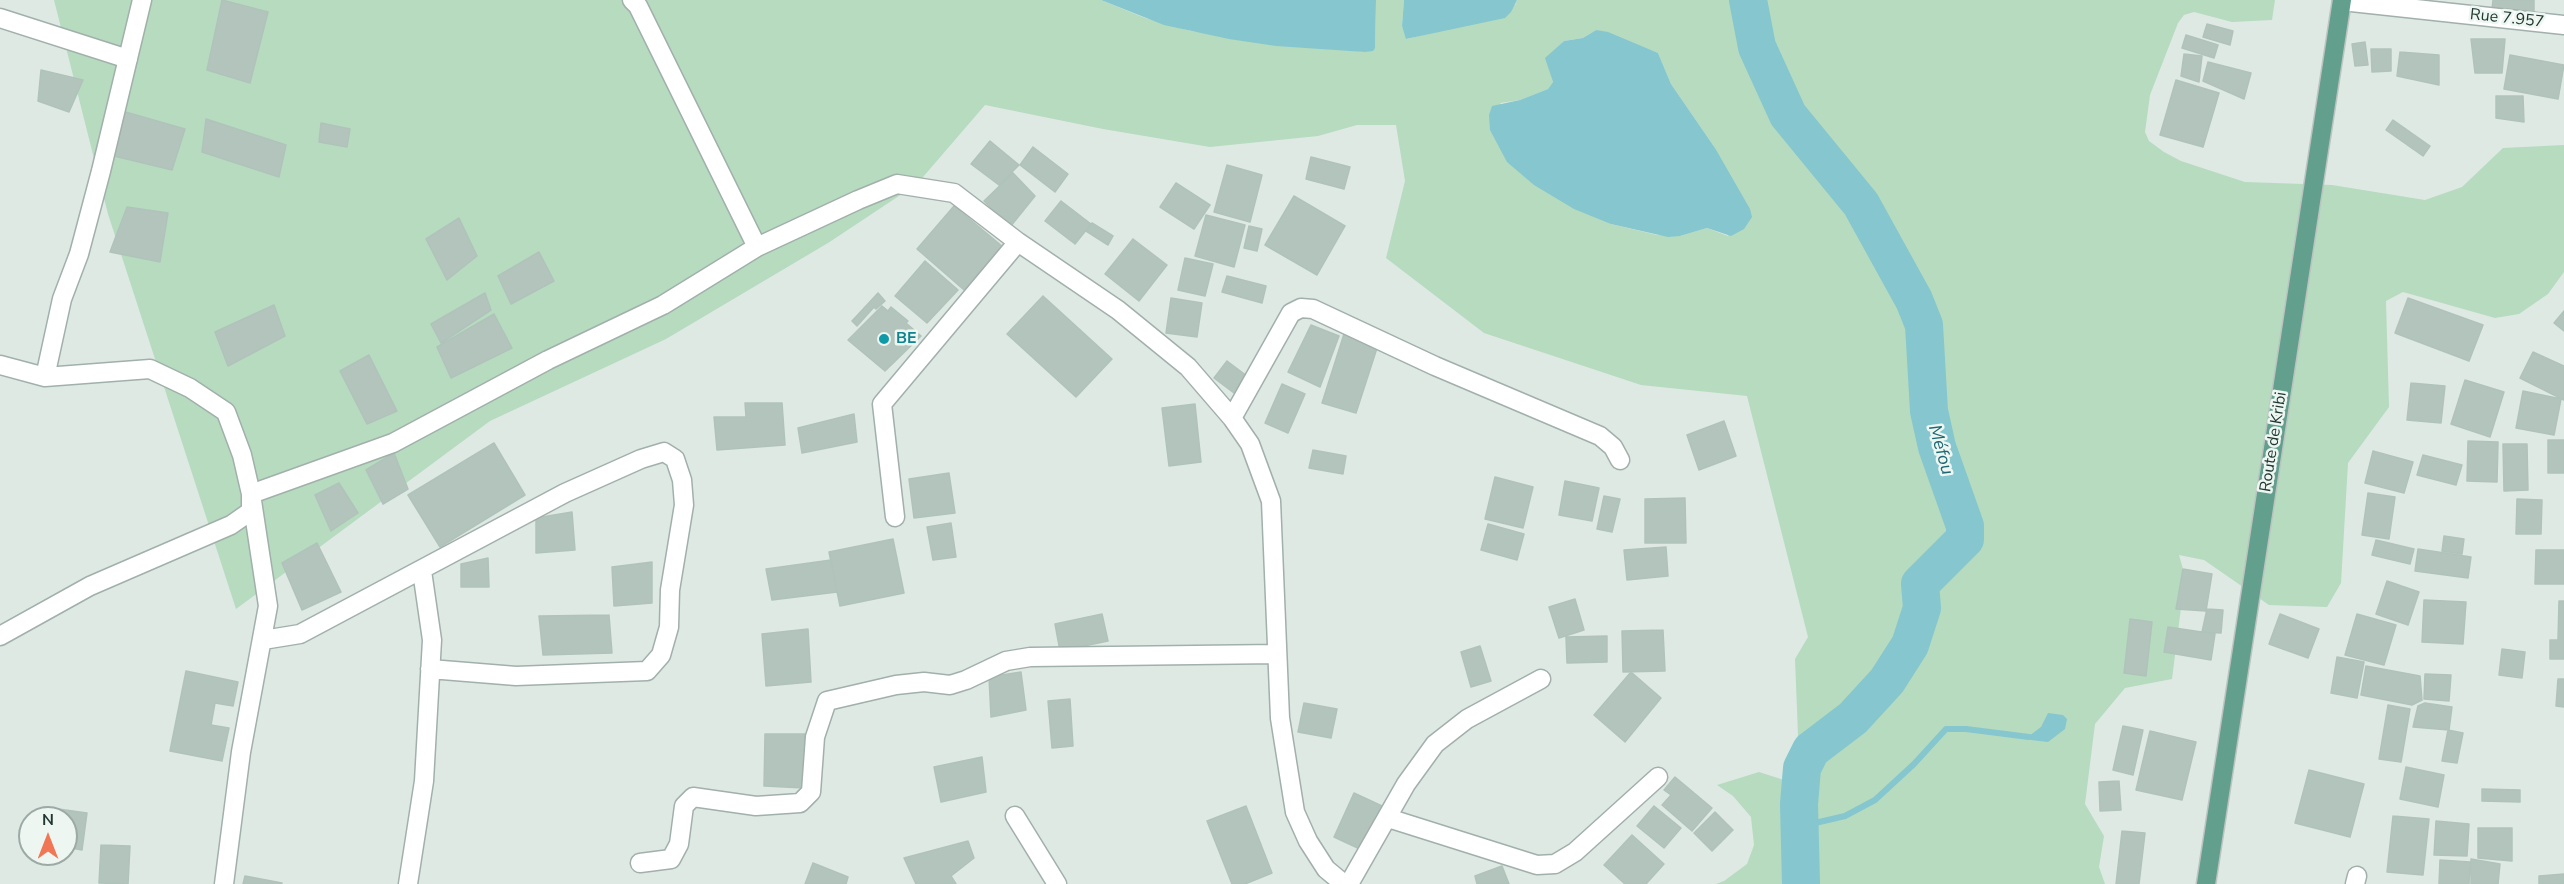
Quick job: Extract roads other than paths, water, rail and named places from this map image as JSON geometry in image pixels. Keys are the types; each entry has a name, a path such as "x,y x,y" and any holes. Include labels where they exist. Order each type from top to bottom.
{"main road":[{"name":"Route de Kribi","path":"2206,884 2342,0"}],"street":[{"path":"45,377 62,299 79,254 142,0"},
{"path":"632,0 638,6 757,247"},
{"name":"Rue 7.957","path":"2342,0 2564,25"},
{"path":"0,18 128,59"},
{"path":"251,494 393,443 548,360 663,305 757,247 897,184 954,193 1018,242 1118,310 1179,360 1232,418 1250,444 1271,501 1280,718 1295,812 1308,841 1326,869 1344,884"},
{"path":"895,517 882,404 1018,242"},
{"path":"1232,418 1291,313 1301,308 1313,309 1435,366 1600,436 1613,447 1620,460"},
{"path":"0,365 45,377 150,369 190,388 226,412 242,455 251,494 268,606 241,752 224,884"},
{"path":"262,640 300,634 565,493 641,459 664,452 675,459 682,480 684,505 670,590 669,627 661,655 647,671 516,676 430,669"},
{"path":"0,636 90,586 231,525 251,511 251,494"},
{"path":"408,884 423,781 432,640 422,571"},
{"path":"640,863 671,859 679,844 684,806 693,797 756,806 800,803 812,792 815,737 827,701 896,685 924,682 950,685 1006,661 1030,657 1277,654"},
{"path":"1349,884 1406,784 1435,744 1467,719 1541,679"},
{"path":"1388,818 1537,865 1554,864 1575,852 1658,777"},
{"path":"1015,816 1057,884"}],"water":[{"path":"1101,0 1376,0 1375,48 1373,51 1365,52 1276,46 1229,39 1164,25"},
{"path":"1404,0 1517,0 1505,18 1406,39 1402,26"},
{"path":"1596,30 1608,32 1658,53 1671,84 1715,148 1750,209 1752,217 1744,229 1731,236 1707,228 1668,237 1611,224 1574,209 1534,185 1507,162 1490,130 1489,115 1492,106 1520,100 1548,89 1553,82 1545,58 1564,41 1583,38"},
{"path":"2048,713 2063,715 2067,719 2065,729 2048,742 2031,740 2029,736 2041,727"}],"waterway":[{"name":"Méfou","path":"1748,0 1757,47 1788,115 1861,204 1914,300 1924,325 1929,411 1937,447 1965,526 1965,539 1920,584 1922,608 1910,645 1887,681 1853,718 1811,750 1802,768 1799,804 1801,884"},
{"path":"1815,823 1845,816 1875,800 1914,764 1946,729 1966,729 2029,737"}],"place":[{"name":"BE","path":"884,339"}]}
